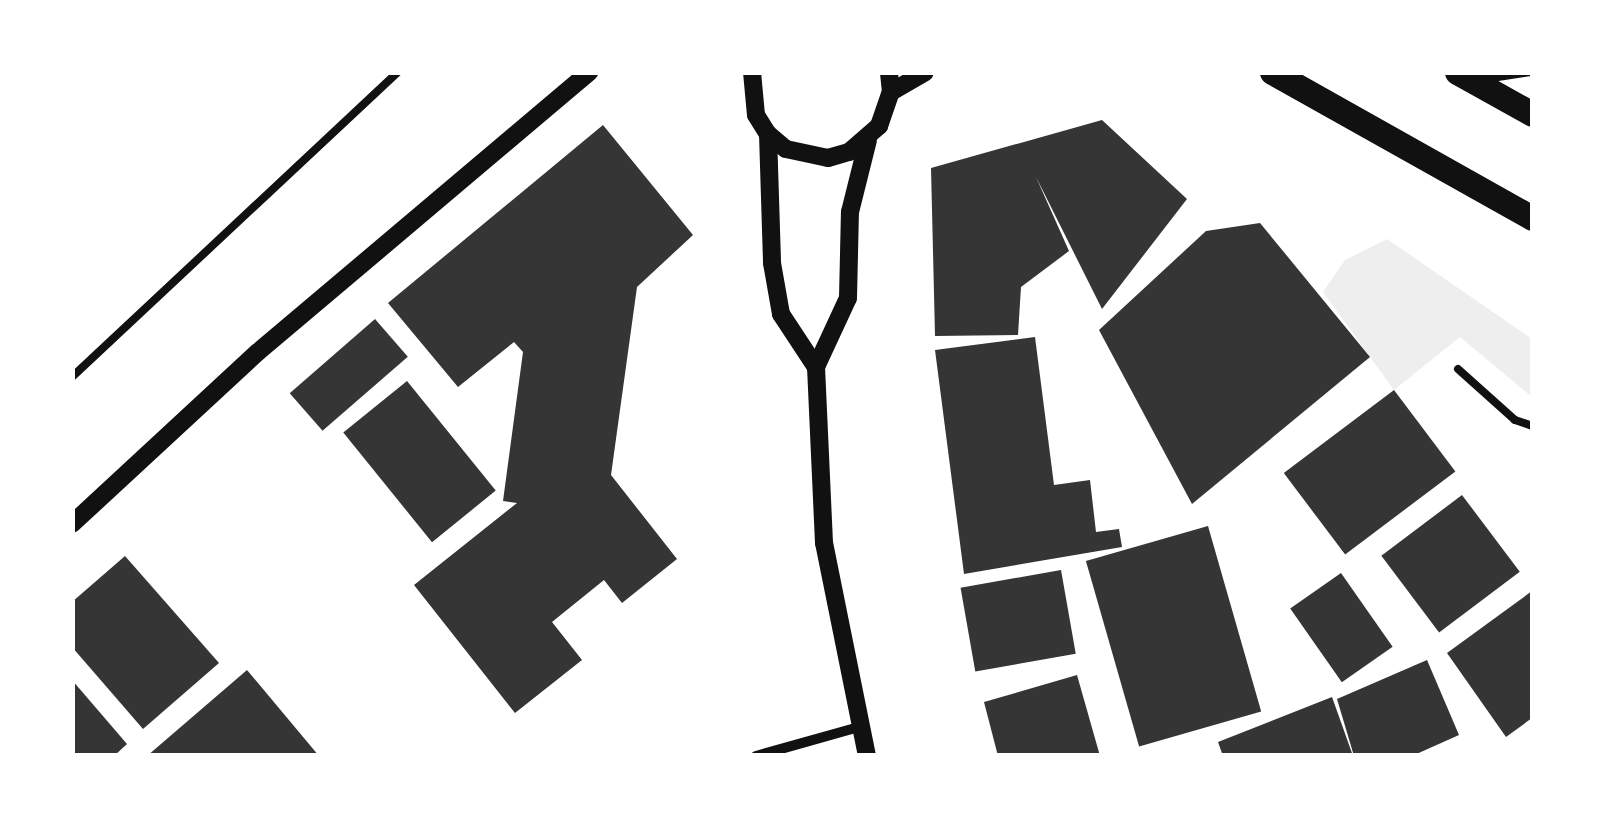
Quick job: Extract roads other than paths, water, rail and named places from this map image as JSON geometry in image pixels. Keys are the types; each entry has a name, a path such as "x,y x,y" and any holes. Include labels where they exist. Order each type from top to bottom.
{"main road":[{"path":"1272,72 1532,218"},
{"path":"1461,74 1532,114"}],"street":[{"path":"72,524 258,352 590,72"},
{"path":"752,72 756,115 768,134 786,148 817,157 849,152 868,140"},
{"path":"867,756 824,543 816,367 848,298 850,212 868,140 891,92 889,72"},
{"path":"891,92 925,72"},
{"path":"768,134 772,263 781,314 816,367"},
{"path":"756,756 859,727"}],"lane":[{"path":"72,377 398,72"},
{"path":"1461,74 1530,72"},
{"path":"1458,370 1515,420 1532,426"}]}
